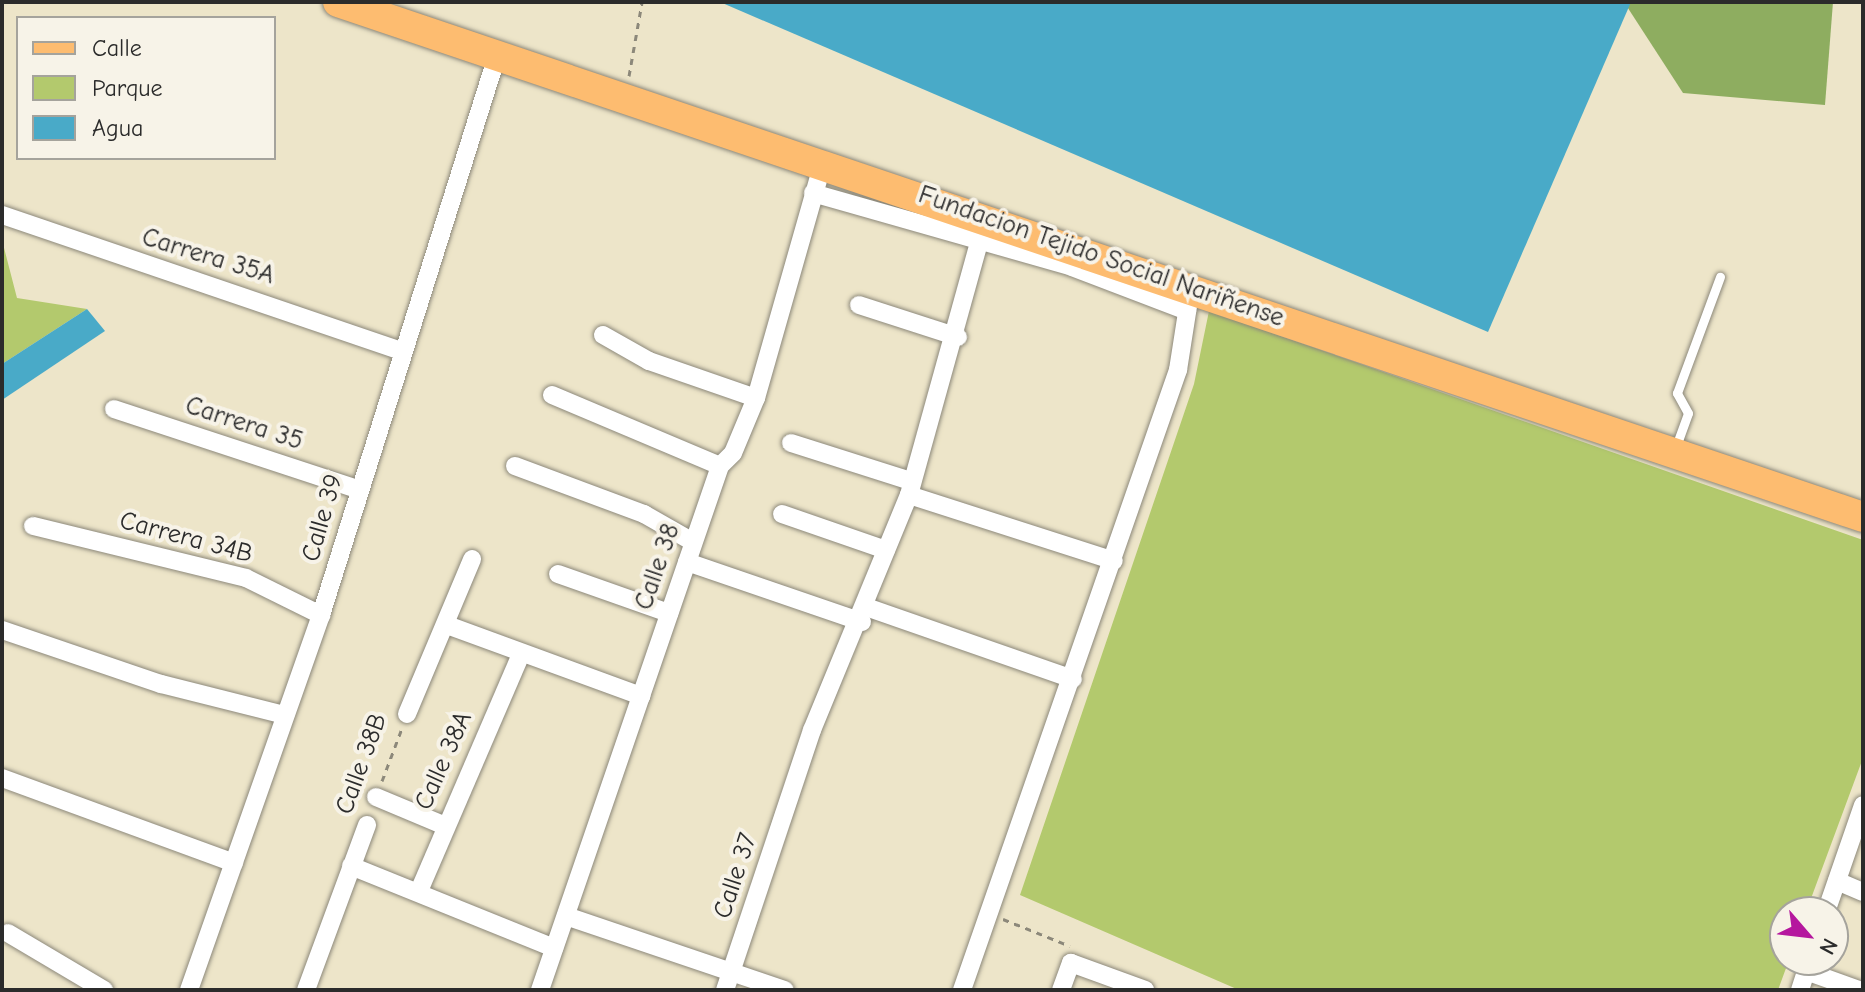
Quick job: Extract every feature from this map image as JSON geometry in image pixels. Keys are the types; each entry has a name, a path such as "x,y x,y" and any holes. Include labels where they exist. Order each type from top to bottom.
{"main road":[{"name":"Fundacion Tejido Social Nariñense","path":"338,2 496,59 823,163 1189,299 1673,453 1863,517"}],"street":[{"name":"Calle 39","path":"189,990 321,615 399,350 428,287 496,59"},
{"name":"Calle 38","path":"540,990 720,466 733,453 756,398 823,163"},
{"path":"813,193 978,246 1072,267 1189,299 1178,370 1073,679 962,990"},
{"name":"Carrera 35A","path":"2,215 399,350"},
{"name":"Calle 37","path":"728,981 796,779 864,614 910,488 958,337 978,246"},
{"path":"859,305 958,337"},
{"path":"603,335 649,361 756,398"},
{"path":"552,395 720,466"},
{"name":"Carrera 35","path":"114,409 358,489"},
{"path":"791,443 1114,561"},
{"path":"515,466 644,514 693,542"},
{"path":"782,514 886,550"},
{"name":"Carrera 34B","path":"33,526 246,578 321,615"},
{"name":"Calle 38B","path":"407,714 447,625 472,559"},
{"path":"687,562 1073,679"},
{"path":"558,574 669,613"},
{"path":"447,625 641,696"},
{"path":"2,630 161,684 284,715"},
{"name":"Calle 38A","path":"419,891 443,825 521,654"},
{"path":"2,778 234,863"},
{"path":"376,797 443,825"},
{"path":"1832,896 1863,806"},
{"name":"Calle 38B","path":"306,990 367,825"},
{"path":"351,866 554,948"},
{"path":"1837,881 1863,892"},
{"path":"566,916 728,981 785,990"},
{"path":"8,933 104,990"},
{"path":"1061,990 1071,963 1145,990"},
{"path":"1830,976 1859,990"}],"lane":[{"path":"1673,453 1688,413 1677,393 1720,277"}],"path":[{"path":"626,100 642,2"},
{"name":"Calle 38B","path":"376,797 407,714"},
{"path":"988,913 1071,946 1071,963"}],"green space":[{"path":"1624,2 1833,2 1825,105 1683,93"},
{"path":"2,240 17,298 87,309 2,364"},
{"path":"1209,311 1863,540 1863,758 1812,896 1769,896 1769,976 1783,976 1778,990 1239,990 1020,895 1194,384"}],"water":[{"path":"720,2 1631,2 1488,332"},
{"path":"87,309 105,331 2,400 2,364"}]}
